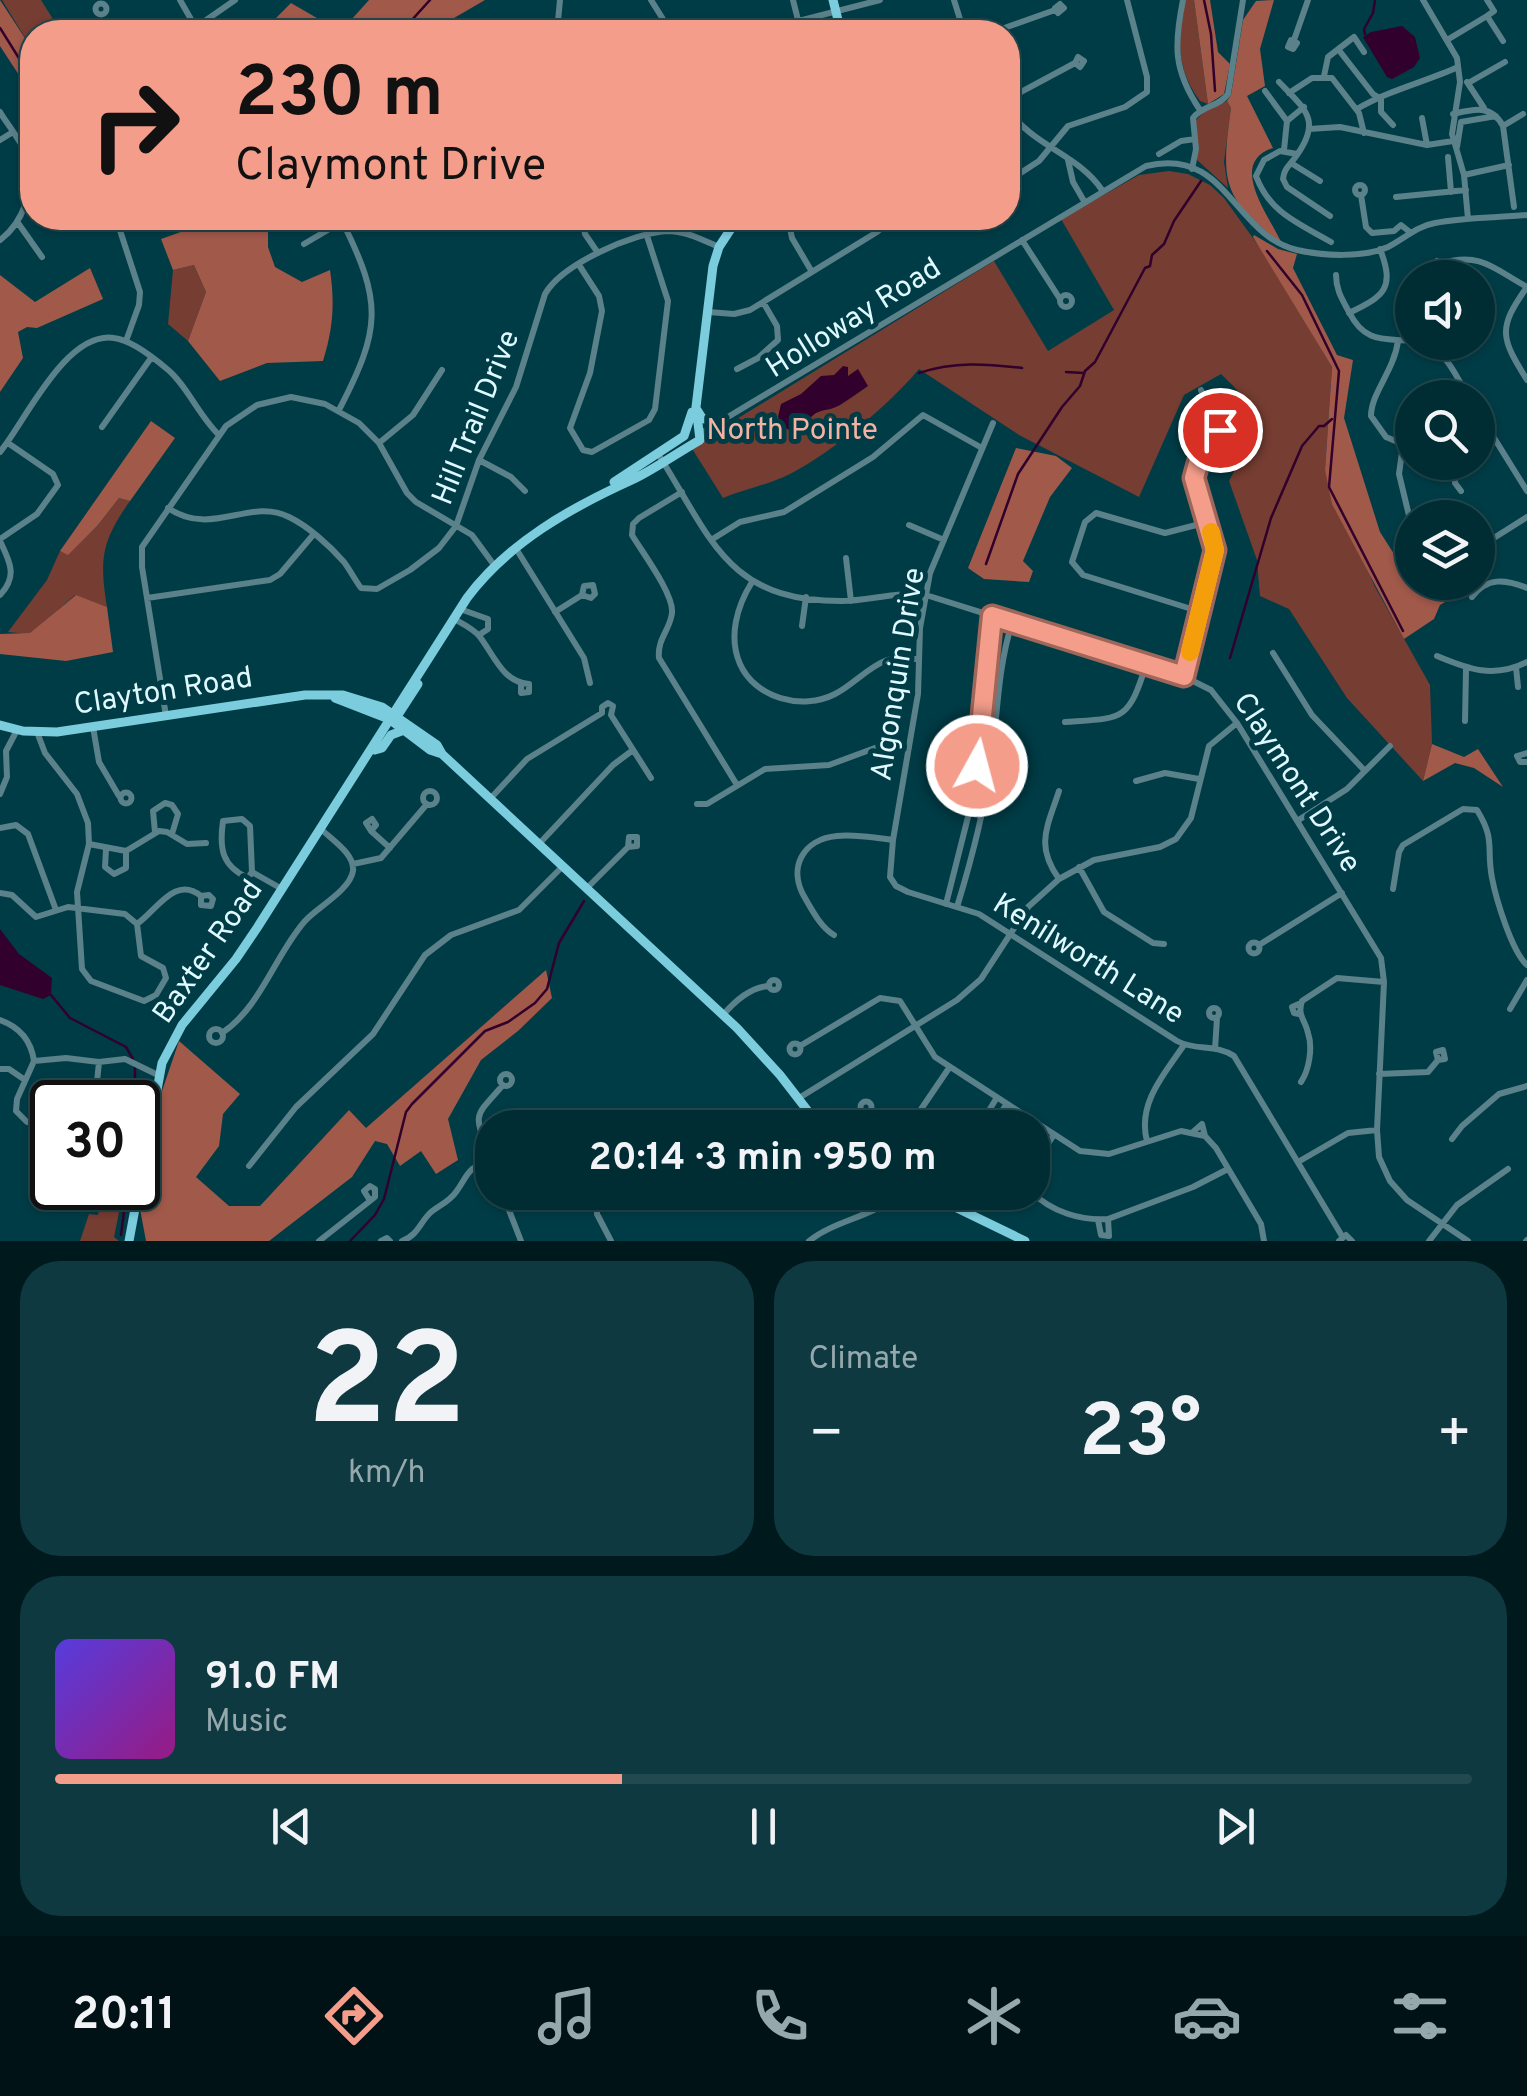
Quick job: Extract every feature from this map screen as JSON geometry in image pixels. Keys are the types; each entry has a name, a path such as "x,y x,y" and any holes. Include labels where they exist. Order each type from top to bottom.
{"main road":[{"path":"699,438 696,407 713,266 719,246 730,230"},
{"path":"598,496 686,432 700,375"},
{"path":"696,407 702,418 718,424"},
{"name":"Baxter Road","path":"360,767 375,750 460,609 494,565 515,546 699,438"},
{"name":"Baxter Road","path":"129,1241 162,1063 182,1024 236,959 378,735 406,704 424,668"},
{"name":"Clayton Road","path":"0,726 37,732 288,697 343,695 362,699 424,734 723,1014 810,1110"},
{"name":"Clayton Road","path":"334,697 393,718 404,730 442,754"},
{"path":"406,704 408,716 423,728 424,734"},
{"path":"358,706 362,714 377,720 378,735"},
{"path":"375,750 382,748 391,735 404,730"},
{"path":"961,1210 1024,1241"},
{"path":"978,1218 1036,1241"}],"street":[{"path":"207,20 235,0"},
{"path":"793,0 799,19"},
{"path":"796,20 834,5 880,0"},
{"path":"1020,173 1039,161 1068,126 1124,106 1147,92 1127,0"},
{"path":"1183,0 1176,50 1184,84 1200,110"},
{"path":"1243,0 1228,94 1221,102 1200,110 1192,122 1192,169 1226,188 1254,226 1276,242 1297,250 1346,254 1380,250 1433,223 1527,215"},
{"path":"1294,40 1308,0"},
{"path":"1423,0 1447,40 1465,82 1503,126 1514,208"},
{"path":"1447,40 1494,11 1488,0"},
{"path":"1020,23 1055,10"},
{"path":"1487,16 1503,41"},
{"path":"1324,76 1326,60 1354,36 1364,52"},
{"path":"1338,49 1378,97 1384,118 1393,126"},
{"path":"1468,220 1464,175 1454,145 1453,114 1465,82 1505,62"},
{"path":"1020,92 1074,63"},
{"path":"1358,109 1378,97 1434,79 1458,66"},
{"path":"1289,93 1312,78 1324,76 1338,84 1358,109 1365,134"},
{"path":"1279,82 1304,107 1310,120 1310,130 1284,171 1284,183 1330,216"},
{"path":"1265,91 1287,121 1284,150"},
{"path":"1287,121 1304,107"},
{"path":"1453,114 1484,108"},
{"path":"0,112 20,145"},
{"path":"1503,126 1523,114"},
{"path":"1454,145 1461,122 1498,116"},
{"path":"1422,118 1427,146"},
{"path":"1020,123 1031,135 1068,160 1081,164 1102,190"},
{"path":"1310,130 1340,127 1427,146 1454,145"},
{"path":"0,140 12,132"},
{"path":"1159,154 1181,140 1195,139"},
{"path":"1297,154 1284,150 1264,160 1256,176 1262,195 1270,205 1330,242"},
{"path":"1448,158 1451,192"},
{"path":"1068,160 1073,182 1084,201"},
{"name":"Holloway Road","path":"699,438 1102,190 1146,166 1173,163 1192,169"},
{"path":"1291,163 1320,181"},
{"path":"1464,175 1509,165"},
{"path":"1396,197 1466,190"},
{"path":"1361,196 1366,226 1372,233 1394,231 1401,225 1410,233"},
{"path":"0,240 20,219"},
{"path":"23,230 42,257"},
{"path":"120,230 140,292 126,341"},
{"path":"304,244 327,230"},
{"path":"339,410 367,351 372,320 370,285 349,230"},
{"path":"584,230 598,253"},
{"path":"790,230 812,272"},
{"path":"708,312 741,314 879,230"},
{"name":"Hill Trail Drive","path":"168,508 197,521 274,512 290,517 342,560 362,588 372,591 423,561 456,526 479,460 516,387 545,294 553,283 598,253 665,231 685,233 719,246"},
{"path":"579,265 599,296 602,312 590,372 570,420 575,441 586,452 598,451 650,420 656,409 668,301 647,236"},
{"path":"1022,240 1060,299"},
{"path":"1350,314 1371,302 1387,285 1389,271 1380,250"},
{"path":"1495,269 1526,289 1508,314 1505,338 1527,380"},
{"path":"1336,275 1336,288 1354,324 1369,335 1395,340"},
{"path":"737,369 758,358 778,340 777,326 763,302"},
{"path":"0,452 71,354 97,338 126,341 176,378 199,415 218,436"},
{"path":"1395,357 1373,402 1371,416 1386,436 1395,441"},
{"path":"102,427 151,358"},
{"path":"379,443 413,415 442,370"},
{"path":"1184,676 1215,550 1194,478 1214,432 1214,421 1200,390"},
{"path":"166,716 142,547 218,436 246,410 279,398 304,398 339,410 379,443 407,493 480,543 494,565"},
{"name":"Holloway Road","path":"699,438 738,414"},
{"path":"711,540 740,522 784,512 873,456 917,417 928,417 982,448"},
{"name":"Algonquin Drive","path":"893,882 890,872 918,694 926,595 944,540 993,423"},
{"path":"1495,440 1527,491"},
{"path":"0,594 11,580 12,570 0,540 36,514 58,486 53,474 8,443"},
{"name":"Claymont Drive","path":"662,459 711,540 729,564 752,582 806,597 851,601 901,593 926,595 1184,676 1210,690 1238,723 1380,954 1384,982 1376,1130 1379,1156 1394,1187 1414,1206 1468,1241"},
{"path":"479,460 512,477 525,490"},
{"path":"1455,480 1461,491"},
{"path":"682,492 639,518 633,524 632,535 671,602 670,619 659,642 659,658 737,785"},
{"path":"1201,612 1079,573 1072,562 1085,522 1096,513 1165,533 1208,522"},
{"path":"1495,537 1527,517"},
{"path":"909,525 944,540"},
{"path":"147,598 270,580 280,574 313,535"},
{"path":"515,546 584,658 590,683"},
{"path":"846,558 851,601"},
{"path":"1495,581 1527,588"},
{"path":"752,582 738,610 735,649 745,674 765,692 796,701 816,700 836,693 888,660 919,659"},
{"path":"555,612 582,596"},
{"path":"802,626 806,597"},
{"path":"460,609 486,618 488,629 479,635"},
{"path":"470,628 479,624 475,616"},
{"path":"946,904 979,754 992,616"},
{"path":"454,619 479,635 498,666 520,685"},
{"path":"957,907 982,811 1000,671 1012,623"},
{"path":"1273,653 1312,715 1366,771"},
{"path":"1437,656 1466,670 1527,662"},
{"path":"1065,722 1115,717 1125,712 1135,699 1146,665"},
{"path":"1516,666 1518,687"},
{"path":"1465,721 1466,670"},
{"path":"490,798 527,759 607,714 651,778"},
{"path":"799,1098 973,987 1028,907 1060,880 1079,867 1104,858 1172,842 1188,824 1209,746 1238,723"},
{"path":"94,727 99,762 120,796"},
{"path":"0,794 7,777 6,751 17,730"},
{"path":"0,893 12,896 36,918 56,910 78,908 125,914 138,924 141,956 163,968 166,978 156,994 144,1001 91,981 85,973 80,961 78,908 78,886 89,844 84,810 45,754 37,732"},
{"path":"697,804 707,804 771,768 822,766 883,746 909,748"},
{"path":"1297,821 1338,796 1390,746"},
{"path":"540,844 606,772 634,750"},
{"path":"1136,781 1170,773 1200,779"},
{"path":"1059,791 1044,848 1060,880"},
{"path":"156,832 152,814 165,803 178,814 172,834"},
{"path":"353,864 381,858 427,804"},
{"path":"1392,889 1403,845 1463,809 1477,810 1490,833 1492,880 1516,950 1527,965"},
{"path":"242,819 250,826 252,872 248,878 227,864 222,843 223,821 242,819"},
{"path":"0,828 16,825 28,834 56,910"},
{"path":"222,1033 238,1020 303,923 350,880 350,856 321,829"},
{"path":"372,830 390,848"},
{"path":"89,844 106,850 126,850 156,832 172,834 187,844 206,843"},
{"path":"834,936 825,930 798,886 796,870 800,856 815,843 832,836 894,840"},
{"path":"587,888 628,847"},
{"path":"106,850 104,864 114,874 126,868 126,850"},
{"path":"249,1166 296,1107 373,1034 425,955 451,935 512,914 563,866"},
{"path":"1079,867 1104,912 1153,943 1164,944"},
{"path":"252,872 282,889"},
{"name":"Kenilworth Lane","path":"893,882 903,890 979,914 1184,1045 1215,1049"},
{"path":"138,924 175,891 190,889 201,896"},
{"path":"1259,945 1342,892"},
{"path":"1301,1082 1308,1072 1309,1038 1299,1014 1301,1003 1336,978 1384,982"},
{"path":"1510,1009 1527,980"},
{"path":"723,1014 760,986 768,986"},
{"path":"800,1046 880,998 900,1001 935,1058 1080,1151 1100,1155 1176,1132 1193,1132 1202,1124 1204,1136 1228,1168 1260,1224 1264,1241"},
{"path":"1216,1018 1215,1049 1238,1060 1340,1239 1348,1236 1352,1241"},
{"path":"0,1020 14,1026 28,1040 34,1061 15,1103 20,1118 30,1120"},
{"path":"1147,1141 1144,1119 1148,1104 1184,1045"},
{"path":"34,1061 125,1059 160,1076"},
{"path":"1380,1074 1424,1072 1432,1070 1438,1060"},
{"path":"97,1080 99,1062"},
{"path":"920,1110 949,1068"},
{"path":"0,1069 9,1069 25,1080"},
{"path":"483,1110 503,1085"},
{"path":"1452,1139 1499,1094 1527,1086"},
{"path":"989,1110 996,1098"},
{"path":"1002,1110 1006,1105"},
{"path":"1298,1162 1348,1133 1376,1130"},
{"path":"1050,1141 1053,1136"},
{"path":"402,1241 417,1233 430,1214 454,1195 475,1165"},
{"path":"1050,1206 1067,1213 1108,1219 1193,1187 1228,1168"},
{"path":"1430,1241 1457,1204 1508,1168"},
{"path":"320,1241 369,1199"},
{"path":"509,1210 521,1241"},
{"path":"597,1210 610,1241"},
{"path":"808,1241 826,1229 875,1210"},
{"path":"1098,1220 1100,1232 1106,1237 1111,1232 1108,1219"},
{"path":"381,1241 390,1241"}],"green space":[{"path":"2,0 41,0 54,20 20,20 20,29"},
{"path":"1185,0 1194,0 1208,104 1200,101 1192,89 1180,53"},
{"path":"1227,101 1231,108 1224,162 1228,188 1197,160 1196,120 1206,110"},
{"name":"North Pointe","path":"1169,171 1188,174 1210,185 1224,198 1263,252 1332,367 1325,470 1375,587 1430,685 1432,744 1423,781 1347,698 1289,609 1260,596 1257,560 1229,481 1255,425 1248,403 1221,374 1184,395 1139,497 1019,435 919,369 842,441 790,474 765,484 723,498 691,447 994,261 1048,351 1114,310 1061,219 1139,175"},
{"path":"194,265 206,292 188,341 168,324 173,270"},
{"path":"119,498 130,501 113,528 105,551 107,607 75,595 30,634 8,632 47,580 60,551 68,554"},
{"path":"99,1210 120,1210 114,1237 119,1241 80,1241 89,1214 98,1215"}],"shaded area":[{"path":"0,0 20,31 20,77 0,46"},
{"path":"369,0 485,0 451,20 351,20"},
{"path":"1194,0 1210,0 1218,52 1230,64 1224,94 1208,104"},
{"path":"1274,0 1260,49 1265,86 1247,96 1273,148 1260,155 1253,165 1255,191 1282,244 1236,200 1226,154 1231,108 1227,101 1243,20 1256,1"},
{"path":"291,3 320,20 274,20"},
{"path":"1402,26 1415,37 1420,58 1414,67 1392,79 1363,37"},
{"path":"186,230 268,230 268,247 275,267 302,282 330,270 332,316 323,361 267,363 220,381 188,341 206,292 194,265 173,270 161,239"},
{"path":"1253,237 1297,254 1293,268 1337,355 1353,360 1344,418 1380,532 1395,556 1395,600 1448,600 1440,605 1434,619 1404,639 1332,504 1325,470 1332,367"},
{"path":"90,268 103,299 37,328 27,327 18,332 23,358 0,392 0,275 35,302"},
{"path":"843,366 848,367 848,376 858,369 868,386 837,407 816,413 797,429 788,430 778,417 781,404"},
{"path":"151,421 175,438 130,501 119,498 68,555 60,551"},
{"path":"1016,448 1056,456 1072,468 1050,497 1023,561 1033,571 1029,582 984,579 968,568"},
{"path":"76,595 107,607 113,652 66,661 0,654 0,634 30,633"},
{"path":"1432,744 1464,757 1478,749 1503,787 1474,768 1455,763 1423,781"},
{"path":"0,929 19,954 52,978 51,995 43,999 0,985"},
{"path":"546,970 552,998 481,1060 448,1119 458,1160 436,1174 421,1151 400,1166 387,1144 375,1141 352,1177 269,1241 146,1241 140,1210 160,1210 160,1102 179,1041 240,1094 223,1114 219,1146 196,1177 229,1206 260,1206 349,1110 366,1128"}],"waterway":[{"path":"412,20 430,0"},
{"path":"1204,0 1215,91"},
{"path":"1365,34 1375,0"},
{"path":"0,28 20,60"},
{"path":"986,564 1018,474 1080,386 1085,371 1095,362 1145,268 1150,266 1152,255 1164,244 1174,221 1201,181"},
{"path":"1267,251 1302,295 1339,371 1329,487 1403,631"},
{"path":"919,373 958,365 1022,368"},
{"path":"1066,372 1084,373"},
{"path":"1230,658 1271,518 1302,446 1319,426 1332,419"},
{"path":"350,1241 375,1215 384,1199 406,1112 485,1031 508,1022 547,989 559,943 584,901"},
{"path":"51,995 70,1018 126,1047 133,1059"},
{"path":"135,1066 135,1080"},
{"path":"121,1235 124,1210"}],"slow traffic":[{"path":"1190,652 1215,550 1211,532"}],"route":[{"path":"977,766 992,616 1184,676 1215,550 1196,488 1195,471 1214,432 1220,430"}]}
